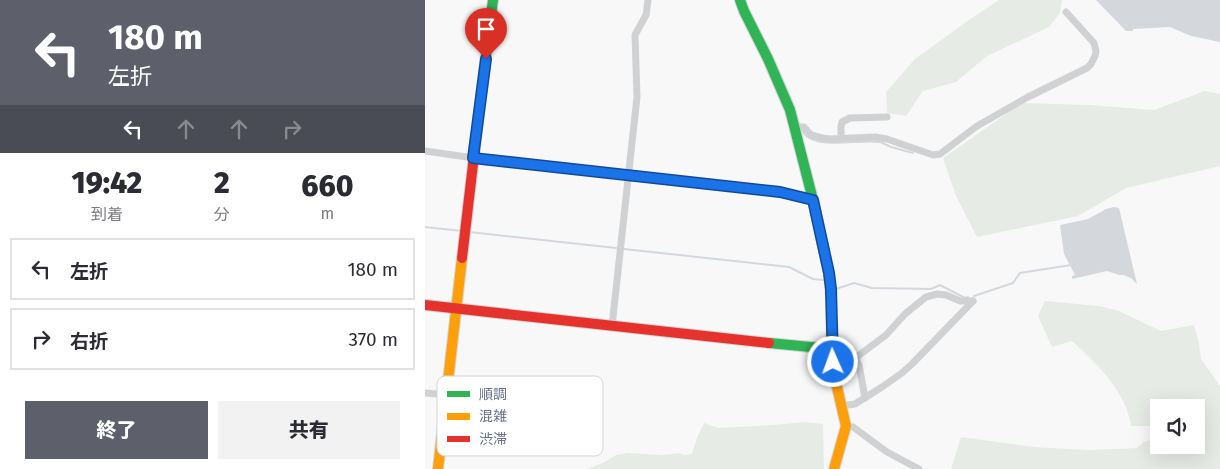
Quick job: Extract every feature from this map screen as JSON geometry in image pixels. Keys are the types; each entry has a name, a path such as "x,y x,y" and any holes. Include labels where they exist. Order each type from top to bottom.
{"street":[{"path":"449,376 473,158 493,0"},
{"path":"613,326 637,97 635,36 646,15 648,0"},
{"path":"740,0 790,110 829,273 831,289 831,349 846,426 834,469"},
{"path":"795,127 804,127 811,135 822,138 875,137 887,139 933,155 940,154 977,126 1027,97 1087,68 1091,64 1096,51 1094,43 1065,12"},
{"path":"841,139 842,122 850,118 887,117"},
{"path":"425,151 780,192 813,200"},
{"path":"836,372 886,335 905,314 929,296 946,294 960,301 973,301 907,368 855,404 841,406"},
{"path":"836,372 847,368 887,337 922,306 929,296"},
{"path":"425,305 831,349"},
{"path":"857,361 865,398"},
{"path":"853,427 887,452 919,469"},
{"path":"438,469 440,456"}],"shaded area":[{"path":"999,0 1062,0 1060,13 1049,27 987,56 956,82 923,91 906,116 887,113 886,92 915,59"},
{"path":"1096,0 1220,0 1220,42 1191,36 1170,27 1126,31"},
{"path":"1205,91 1220,94 1220,166 1126,188 1078,216 977,237 956,196 943,158 1022,103 1090,105 1154,110"},
{"path":"1119,208 1137,284 1131,278 1107,271 1072,279 1072,276 1075,275 1064,254 1060,225 1088,219 1106,209"},
{"path":"1045,301 1099,306 1119,311 1161,331 1194,325 1201,359 1220,386 1220,469 951,469 961,437 1034,447 1088,450 1137,448 1150,440 1150,454 1205,454 1205,399 1150,399 1150,426 1131,426 1121,397 1103,371 1072,341 1052,347 1038,316"},
{"path":"804,422 823,424 824,469 587,469 603,463 616,455 627,453 692,454 704,423 718,428"}],"waterway":[{"path":"774,61 794,106 799,124"},
{"path":"801,128 806,136 814,140 836,143 880,142 913,153"},
{"path":"425,227 462,231"},
{"path":"469,232 616,248"},
{"path":"624,249 789,267 813,279 826,281"},
{"path":"974,296 1013,283 1020,273 1071,265"},
{"path":"836,289 854,283 872,288 931,289 940,285 965,298 968,297"}],"traffic: fast":[{"path":"481,96 493,0"},
{"path":"740,0 790,110 813,200 829,273 831,296"},
{"path":"769,343 832,349"}],"traffic: slow":[{"path":"449,376 462,258"},
{"path":"831,296 834,374 846,426 834,469"},
{"path":"438,469 439,456"}],"traffic: jam":[{"path":"462,258 481,96"},
{"path":"425,305 769,343"}],"route":[{"path":"486,59 473,158 780,192 813,200 831,289 831,349 833,362"}]}
